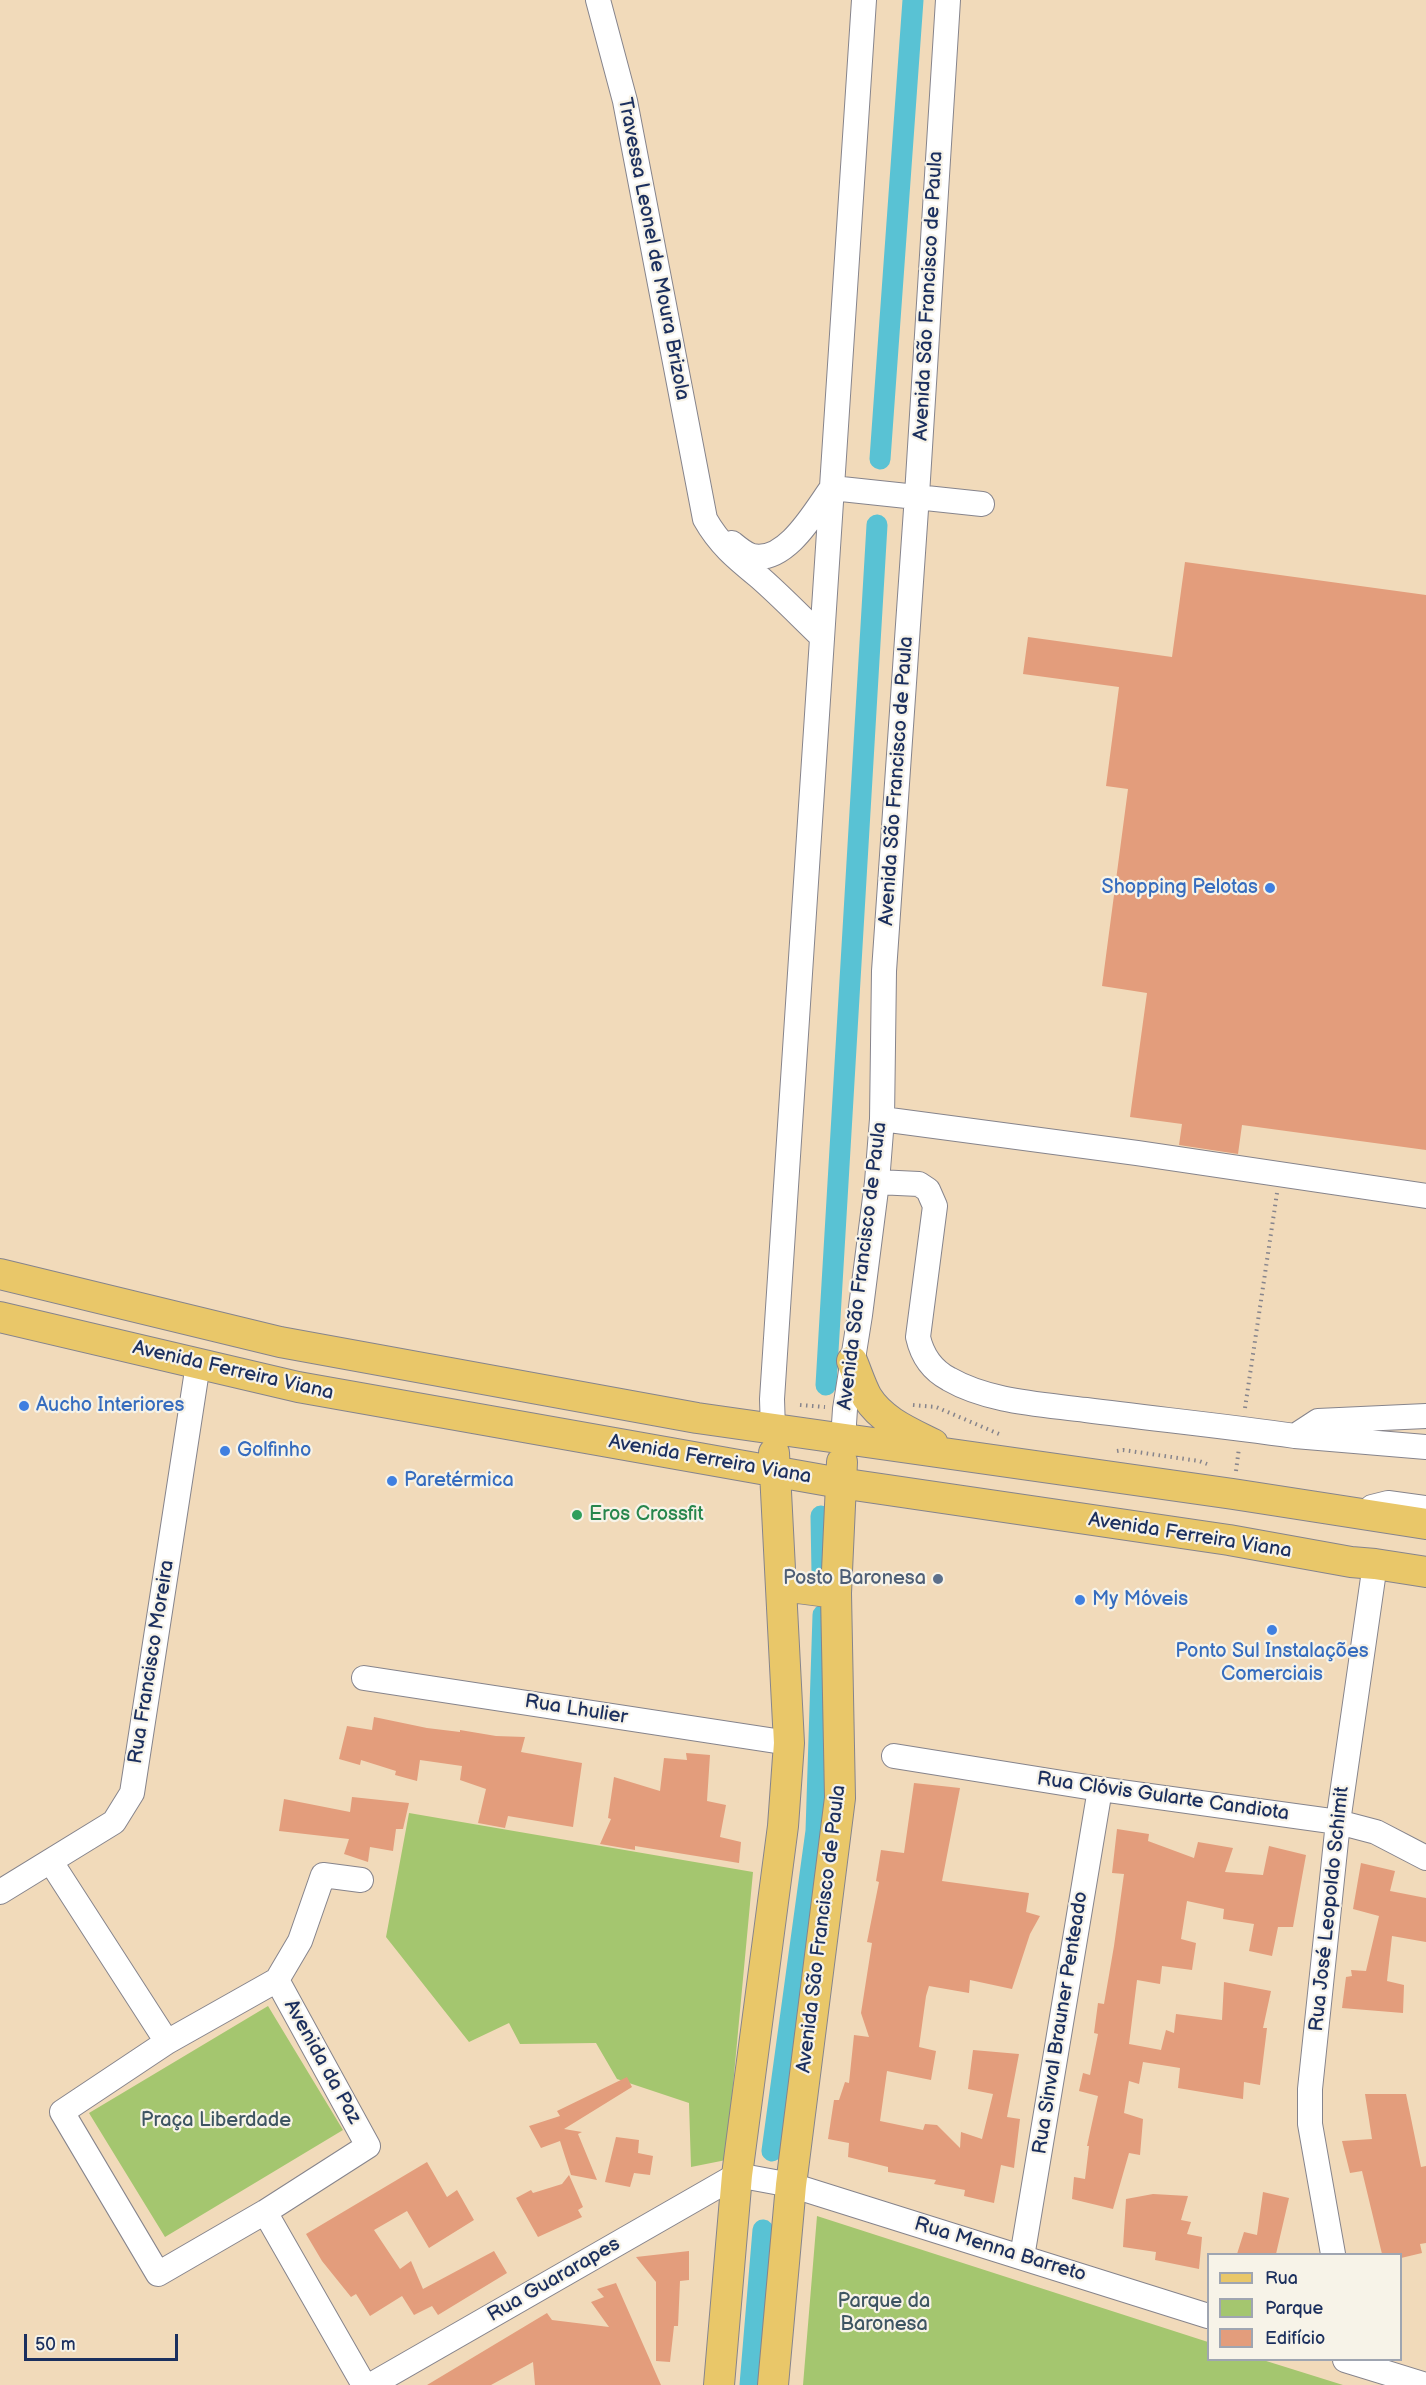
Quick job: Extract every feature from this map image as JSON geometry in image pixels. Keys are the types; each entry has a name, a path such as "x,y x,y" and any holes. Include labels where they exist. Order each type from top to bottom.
{"main road":[{"name":"Avenida Ferreira Viana","path":"0,1274 280,1342 697,1418 1233,1494 1426,1524"},
{"name":"Avenida Ferreira Viana","path":"0,1317 298,1387 840,1483 1229,1540 1351,1562 1426,1572"},
{"path":"852,1362 867,1397 882,1414 901,1428 954,1454"},
{"path":"719,2385 737,2175 783,1826 789,1743 773,1430"},
{"name":"Avenida São Francisco de Paula","path":"773,2385 791,2185 840,1798 837,1599 843,1439"},
{"path":"782,1593 837,1599"}],"street":[{"name":"Travessa Leonel de Moura Brizola","path":"598,0 625,101 705,519 719,542 822,637"},
{"path":"773,1430 772,1399 822,637 842,488 864,0"},
{"name":"Avenida São Francisco de Paula","path":"843,1439 882,1119 884,971 910,495 948,0"},
{"name":"Travessa Leonel de Moura Brizola","path":"700,500 723,533 741,550 756,557 786,547 842,488"},
{"path":"842,488 982,504"},
{"path":"882,1119 1137,1153 1426,1196"},
{"path":"876,1182 919,1184 928,1190 935,1206 918,1337 921,1352 936,1371 964,1387 983,1394 1050,1406 1295,1436 1426,1447"},
{"name":"Rua Francisco Moreira","path":"0,1892 114,1822 132,1793 198,1364"},
{"path":"1295,1436 1318,1420 1426,1416"},
{"path":"1350,1513 1388,1503 1426,1508"},
{"name":"Rua José Leopoldo Schimit","path":"1333,2253 1310,2124 1310,2089 1338,1822 1375,1564"},
{"name":"Rua Lhulier","path":"364,1678 789,1743"},
{"name":"Rua Clóvis Gularte Candiota","path":"894,1756 1100,1789 1338,1822 1376,1832 1426,1858"},
{"name":"Rua Sinval Brauner Penteado","path":"1022,2257 1100,1789"},
{"path":"51,1862 167,2042"},
{"path":"277,1980 300,1941 323,1875 361,1880"},
{"name":"Avenida da Paz","path":"277,1980 368,2146 264,2212 158,2274 62,2112 167,2042 277,1980"},
{"name":"Rua Menna Barreto","path":"737,2175 791,2185 1207,2315"},
{"name":"Rua Guararapes","path":"371,2385 737,2175"},
{"path":"264,2212 364,2385"},
{"path":"1353,2361 1426,2385"}],"path":[{"path":"1233,1494 1279,1174"}],"green space":[{"path":"409,1813 753,1872 726,2160 691,2167 689,2103 617,2079 596,2043 520,2044 509,2023 469,2042 386,1937"},
{"name":"Praça Liberdade","path":"268,2006 343,2130 165,2237 89,2113"},
{"name":"Parque da Baronesa","path":"817,2216 1207,2342 1207,2361 1266,2361 1343,2385 803,2385"}],"building":[{"name":"Shopping Pelotas","path":"1185,562 1426,595 1426,1150 1242,1125 1238,1154 1179,1145 1182,1124 1130,1117 1147,993 1102,986 1128,789 1106,786 1119,687 1023,674 1028,637 1172,657"},
{"path":"374,1717 427,1728 525,1737 521,1752 582,1763 573,1827 508,1816 505,1828 478,1823 486,1789 460,1780 462,1766 420,1760 417,1781 395,1775 396,1771 361,1760 360,1765 339,1759 347,1726 372,1730"},
{"path":"686,1753 710,1755 707,1801 726,1805 720,1837 741,1842 739,1863 635,1846 635,1850 600,1844 611,1819 608,1818 614,1777 660,1791 664,1758 687,1760"},
{"path":"914,1783 960,1788 942,1881 1029,1893 1026,1912 1040,1916 1030,1934 1012,1989 970,1980 969,1993 929,1986 919,2047 936,2051 931,2080 887,2071 880,2121 923,2130 925,2124 937,2125 960,2148 961,2132 982,2139 993,2094 968,2089 973,2050 1019,2054 1007,2117 1020,2119 1014,2168 1001,2165 994,2203 964,2196 965,2190 934,2184 936,2180 888,2172 888,2167 848,2157 849,2143 828,2139 834,2100 839,2100 845,2082 849,2083 854,2035 869,2037 861,2013 872,1943 867,1942 879,1882 876,1881 881,1850 904,1853"},
{"path":"352,1797 409,1803 403,1829 396,1829 393,1851 370,1847 368,1862 344,1854 349,1839 279,1831 284,1799 350,1812"},
{"path":"1117,1829 1149,1834 1148,1841 1194,1858 1198,1842 1233,1848 1225,1872 1263,1875 1269,1846 1306,1855 1293,1927 1278,1927 1272,1956 1249,1951 1254,1924 1223,1919 1224,1909 1187,1901 1181,1939 1196,1943 1192,1970 1162,1966 1160,1984 1137,1980 1129,2044 1161,2050 1166,2030 1174,2033 1176,2014 1222,2020 1224,1982 1271,1991 1263,2028 1267,2028 1260,2085 1244,2082 1243,2099 1178,2088 1180,2068 1143,2062 1139,2084 1129,2081 1124,2113 1143,2119 1140,2155 1129,2153 1113,2209 1072,2199 1074,2177 1085,2179 1089,2146 1087,2146 1098,2096 1079,2091 1083,2073 1090,2075 1098,2034 1094,2033 1098,2003 1104,2004 1114,1946 1124,1874 1112,1873"},
{"path":"1361,1863 1395,1871 1390,1891 1426,1898 1426,1942 1392,1936 1387,1981 1404,1985 1403,2013 1342,2008 1346,1977 1352,1976 1351,1970 1366,1971 1379,1916 1353,1909"},
{"path":"627,2077 632,2087 564,2129 582,2132 578,2134 597,2180 571,2175 560,2141 541,2148 529,2126 560,2116 557,2111"},
{"path":"1365,2094 1406,2094 1421,2167 1426,2166 1426,2243 1420,2244 1422,2253 1402,2258 1402,2253 1382,2253 1362,2171 1350,2173 1342,2141 1372,2139"},
{"path":"616,2137 639,2140 638,2153 653,2156 650,2175 634,2173 630,2187 605,2182"},
{"path":"427,2162 447,2197 457,2190 474,2220 429,2248 407,2211 374,2230 400,2269 411,2261 423,2289 494,2251 507,2273 438,2315 432,2306 414,2315 402,2296 370,2316 356,2294 351,2297 322,2261 306,2234"},
{"path":"569,2175 583,2207 578,2210 582,2217 538,2237 516,2198 531,2190 533,2193 562,2184"},
{"path":"1263,2192 1289,2198 1276,2253 1237,2253 1244,2232 1257,2235"},
{"path":"1153,2194 1188,2196 1181,2220 1191,2222 1187,2234 1202,2237 1199,2269 1155,2260 1156,2252 1123,2247 1126,2199"},
{"path":"689,2251 689,2280 680,2281 678,2326 674,2326 670,2362 656,2361 656,2282 636,2257"},
{"path":"616,2283 661,2385 535,2385 533,2362 491,2385 427,2385 547,2313 552,2320 609,2327 591,2302 604,2297 597,2289"}],"waterway":[{"path":"880,459 913,0"},
{"path":"826,1385 877,525"},
{"path":"821,1516 822,1573"},
{"path":"772,2151 816,1831 823,1615"},
{"path":"750,2385 763,2230"}],"place":[{"name":"Shopping Pelotas","path":"1270,888"},
{"name":"Aucho Interiores","path":"24,1406"},
{"name":"Golfinho","path":"225,1451"},
{"name":"Paretérmica","path":"392,1481"},
{"name":"Eros Crossfit","path":"577,1515"},
{"name":"Posto Baronesa","path":"938,1579"},
{"name":"My Móveis","path":"1080,1600"},
{"name":"Ponto Sul Instalações Comerciais","path":"1272,1630"}]}
